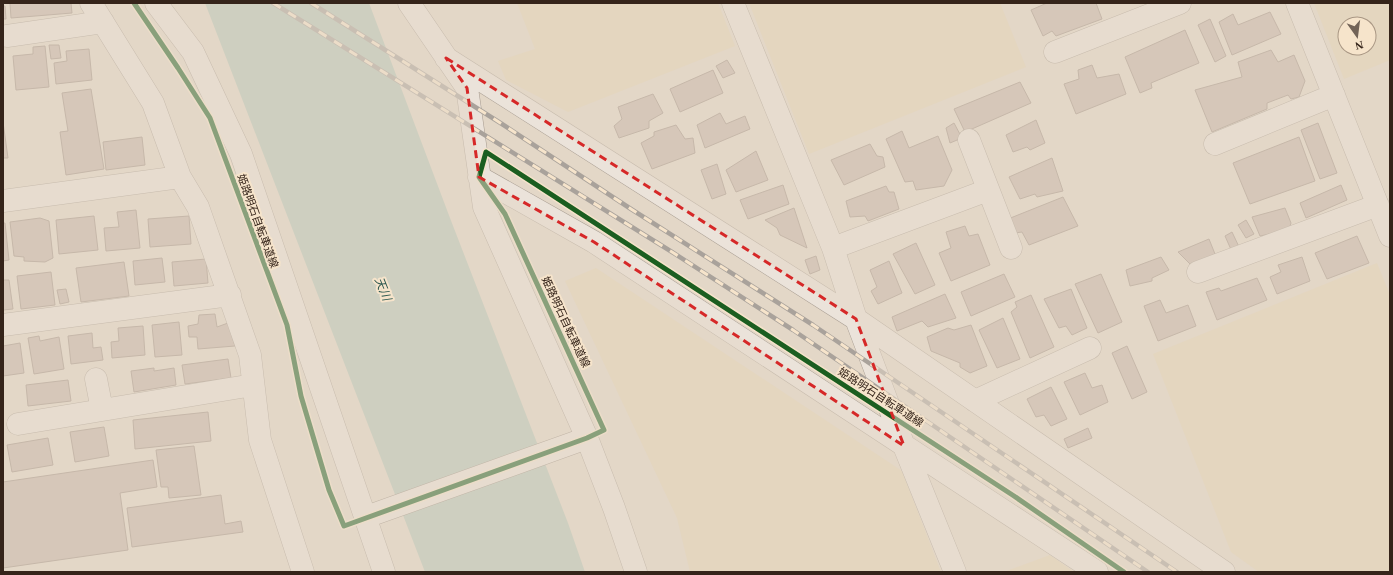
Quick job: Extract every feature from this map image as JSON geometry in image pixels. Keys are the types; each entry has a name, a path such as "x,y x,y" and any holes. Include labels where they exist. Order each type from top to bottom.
{"street":[{"path":"91,3 153,103 180,177 198,207 250,355 260,440 303,572"},
{"path":"156,3 193,52 241,154 384,572"},
{"path":"409,3 467,88 484,207 587,438 614,508 636,572"},
{"path":"733,3 833,248 856,319 904,446 955,572"},
{"path":"1055,52 1180,3"},
{"path":"1297,3 1390,236"},
{"path":"7,36 103,22"},
{"path":"446,58 856,319 1224,572"},
{"path":"1214,144 1334,95"},
{"path":"969,140 1011,248"},
{"path":"3,201 180,177"},
{"path":"479,177 594,242 1097,572"},
{"path":"833,248 988,190"},
{"path":"1198,272 1378,205"},
{"path":"3,325 230,295"},
{"path":"975,401 1090,348"},
{"path":"96,379 102,410"},
{"path":"18,424 253,385"},
{"path":"366,517 587,438"}],"highlighted area":[{"path":"446,58 856,319 904,446 594,242 479,177 467,88"}],"shaded area":[{"path":"517,3 718,3 735,46 568,112 506,80 498,61 535,49"},
{"path":"749,3 1000,3 1026,67 809,154"},
{"path":"1314,3 1390,3 1390,60 1344,79"},
{"path":"1377,263 1390,295 1390,572 1259,572 1231,552 1153,354"},
{"path":"596,268 902,471 941,572 690,572 677,518 565,281"},
{"path":"1050,555 1074,572 1004,572"}],"water":[{"name":"天川","path":"205,3 369,3 568,523 585,572 425,572"}],"building":[{"path":"10,3 71,3 72,13 11,18"},
{"path":"1047,3 1096,3 1102,19 1056,36 1052,31 1043,36 1031,10"},
{"path":"3,6 5,6 6,19 3,19"},
{"path":"1270,12 1281,34 1232,55 1219,22 1233,14 1238,25"},
{"path":"1210,19 1226,56 1215,62 1198,25"},
{"path":"1185,30 1199,63 1151,83 1152,88 1140,93 1125,57"},
{"path":"49,45 59,45 61,58 51,59"},
{"path":"45,46 49,87 16,90 13,56 33,54 33,47"},
{"path":"89,49 92,80 56,84 54,63 67,61 66,51"},
{"path":"1271,50 1278,62 1294,55 1305,81 1299,97 1291,99 1288,95 1267,103 1267,109 1212,132 1195,90 1242,77 1238,62"},
{"path":"727,60 735,73 723,78 716,66"},
{"path":"1092,65 1097,78 1119,74 1126,94 1076,114 1064,84 1079,79 1078,70"},
{"path":"713,70 723,93 680,112 670,89"},
{"path":"1020,82 1031,103 965,132 954,109"},
{"path":"91,89 104,169 66,175 60,132 68,131 62,93"},
{"path":"653,94 663,113 649,121 649,128 619,138 614,126 622,119 618,107"},
{"path":"720,113 726,124 745,116 750,129 705,148 697,125"},
{"path":"1036,120 1045,143 1030,150 1027,147 1013,152 1006,135"},
{"path":"3,122 8,158 3,158"},
{"path":"954,123 962,138 950,143 946,128"},
{"path":"1318,123 1337,173 1320,179 1301,130"},
{"path":"676,125 685,139 693,138 695,153 652,169 641,143 654,136 654,132"},
{"path":"902,131 909,148 938,136 952,170 944,186 916,190 913,181 905,182 886,139"},
{"path":"142,137 145,165 106,170 103,142"},
{"path":"1299,137 1315,181 1250,204 1233,163"},
{"path":"870,144 877,156 883,157 885,167 844,185 831,160"},
{"path":"756,151 768,180 736,192 726,170"},
{"path":"1052,158 1063,191 1037,197 1035,194 1020,199 1009,177"},
{"path":"717,164 726,194 712,199 701,170"},
{"path":"783,185 789,204 748,219 740,200"},
{"path":"1341,185 1347,200 1306,218 1300,203"},
{"path":"886,186 889,192 894,192 899,209 868,221 865,216 850,217 846,201"},
{"path":"1063,197 1078,226 1029,245 1022,232 1015,233 1008,219"},
{"path":"794,208 807,248 780,235 777,228 765,220"},
{"path":"1285,208 1291,223 1288,233 1274,233 1260,236 1252,217"},
{"path":"136,210 140,248 106,251 104,228 119,227 117,212"},
{"path":"94,216 98,250 59,254 56,220"},
{"path":"189,216 191,244 150,247 148,219"},
{"path":"40,218 49,221 53,258 45,262 24,261 24,257 14,256 10,222"},
{"path":"1246,220 1254,234 1246,238 1238,225"},
{"path":"3,223 5,223 9,260 3,261"},
{"path":"965,226 969,236 978,234 990,265 951,281 939,253 951,248 946,232"},
{"path":"1232,232 1241,251 1233,254 1225,236"},
{"path":"1357,236 1369,263 1327,279 1315,253"},
{"path":"1209,239 1215,254 1191,265 1178,252"},
{"path":"916,243 935,285 915,294 893,254"},
{"path":"816,256 820,270 810,274 805,260"},
{"path":"1161,257 1169,270 1152,278 1152,281 1130,286 1126,270"},
{"path":"1302,257 1310,281 1277,294 1270,277 1281,272 1278,265"},
{"path":"162,258 165,282 135,285 133,261"},
{"path":"206,259 208,283 174,286 172,262"},
{"path":"889,261 902,293 878,304 871,291 877,287 870,270"},
{"path":"124,262 129,296 81,302 76,268"},
{"path":"51,272 55,305 21,309 17,276"},
{"path":"1004,274 1015,297 971,316 961,292"},
{"path":"1101,274 1122,322 1098,333 1075,284"},
{"path":"1257,278 1267,300 1217,320 1206,292 1219,288 1221,291"},
{"path":"3,280 9,280 13,309 3,310"},
{"path":"66,289 69,302 60,304 57,290"},
{"path":"1071,289 1087,328 1072,335 1066,326 1059,328 1044,299"},
{"path":"945,294 956,318 928,327 922,321 897,331 892,317"},
{"path":"1031,295 1054,347 1030,358 1011,312 1017,307 1015,302"},
{"path":"1160,300 1166,313 1188,305 1196,326 1158,341 1144,306"},
{"path":"215,314 217,327 228,323 235,346 198,349 197,337 189,337 188,326 198,324 199,315"},
{"path":"1003,318 1020,359 997,368 979,330"},
{"path":"179,322 182,355 155,357 152,325"},
{"path":"971,325 987,366 970,373 960,367 960,363 931,351 927,337 948,328 954,330"},
{"path":"143,326 145,355 112,358 111,342 119,341 118,328"},
{"path":"92,333 93,348 101,347 103,360 71,364 68,336"},
{"path":"39,336 40,341 59,337 64,369 34,374 28,338"},
{"path":"20,343 24,373 3,376 3,346"},
{"path":"1127,346 1147,392 1132,399 1112,353"},
{"path":"228,359 231,378 185,384 182,365"},
{"path":"154,368 154,371 174,368 176,385 134,392 131,371"},
{"path":"1085,373 1092,388 1102,385 1108,402 1080,415 1064,382"},
{"path":"68,380 71,401 28,406 26,385"},
{"path":"1051,387 1067,419 1051,426 1044,415 1036,417 1027,399"},
{"path":"208,412 211,441 135,449 133,420"},
{"path":"104,427 109,456 75,462 70,432"},
{"path":"1088,428 1092,438 1068,448 1064,439"},
{"path":"48,438 53,465 12,472 7,445"},
{"path":"194,446 201,495 169,498 168,487 161,487 156,450"},
{"path":"153,460 157,487 120,493 128,550 3,568 3,482"},
{"path":"221,495 225,524 241,521 243,532 132,547 127,508"}],"railway":[{"path":"273,3 672,252 793,330 1148,572"},
{"path":"311,3 502,124 631,209 813,325 1177,572"}],"cycle path":[{"name":"姫路明石自転車道線","path":"134,3 210,118 287,325 301,396 329,490 344,526 587,438 604,430 505,214 479,177 486,152 1014,496 1124,572"}]}
